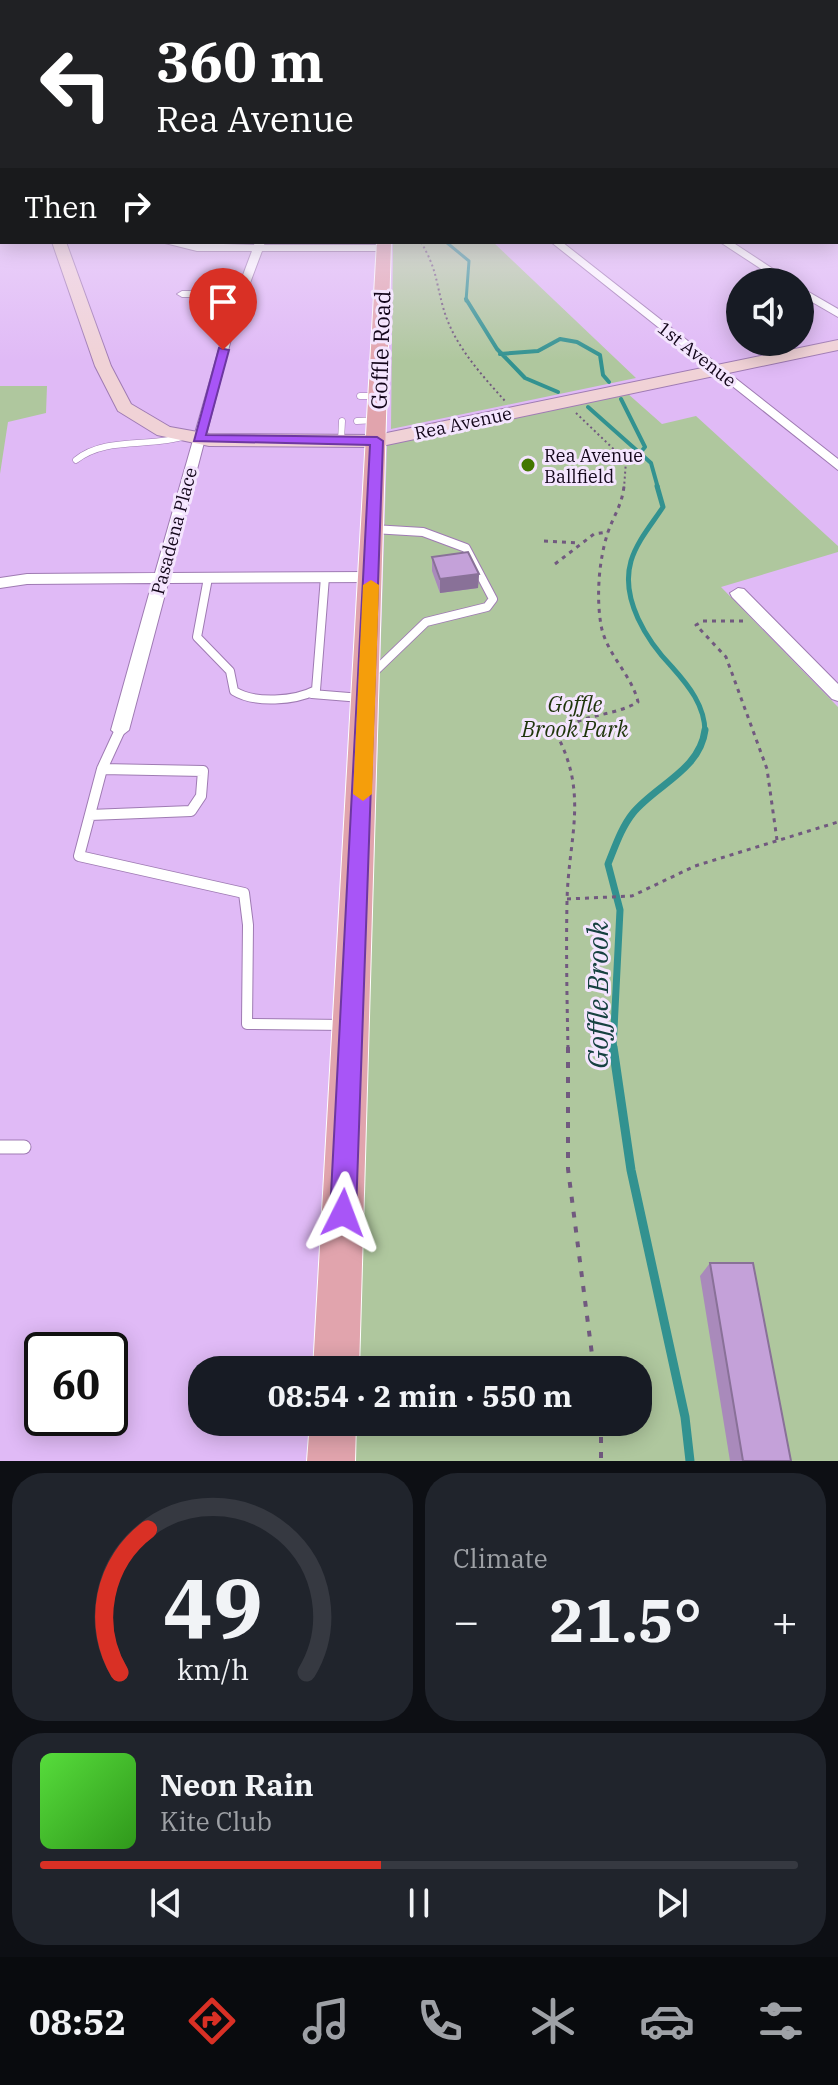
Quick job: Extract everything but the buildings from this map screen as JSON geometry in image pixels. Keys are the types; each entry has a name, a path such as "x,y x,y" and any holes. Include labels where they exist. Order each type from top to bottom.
{"main road":[{"name":"Goffle Road","path":"337,1356 373,529 370,415 384,245"},
{"path":"331,1461 332,1436"}],"street":[{"name":"Rea Avenue","path":"60,244 103,366 124,407 147,423 192,437 341,441 370,415 516,412 838,345"},
{"path":"176,244 197,248 384,245"},
{"name":"1st Avenue","path":"559,244 838,466"},
{"path":"728,244 766,268"},
{"name":"Pasadena Place","path":"120,730 162,578 192,437 259,245"},
{"path":"182,294 242,294"},
{"path":"814,299 838,314"},
{"path":"0,583 27,579 371,577"},
{"path":"738,593 838,695"}],"lane":[{"path":"341,441 342,421"},
{"path":"76,460 94,448 164,444 192,437"},
{"path":"208,578 197,637 230,671 237,696 367,689 426,622 490,606 493,599 470,551 423,532 373,529"},
{"path":"312,694 316,690 325,577"},
{"path":"120,730 102,769 79,856 244,893 249,912 244,988 247,1024 352,1025"},
{"path":"90,815 191,811 201,796 203,771 102,769"},
{"path":"0,1147 24,1147"}],"path":[{"path":"422,244 437,271 443,308 453,332 472,365 516,412"},
{"path":"564,402 626,461 622,506 608,532 599,580 601,626 638,702 629,709 588,714 565,725 557,735 567,754 577,793 567,899 568,1169 592,1356"},
{"path":"555,564 594,534 608,532"},
{"path":"544,541 582,544"},
{"path":"756,611 740,623 703,621 696,625 726,657 767,769 777,840"},
{"path":"567,899 632,896 695,866 838,822"},
{"path":"601,1436 601,1461"}],"green space":[{"path":"393,244 495,244 636,378 391,429"},
{"path":"0,386 47,386 46,413 8,422 0,474"},
{"name":"Goffle Brook Park","path":"627,393 662,424 696,416 838,546 838,552 721,587 838,707 838,1461 355,1461 356,1436 652,1436 652,1356 358,1356 387,445"}],"waterway":[{"name":"Goffle Brook","path":"448,244 469,261 466,299"},
{"name":"Goffle Brook","path":"466,299 502,354"},
{"name":"Goffle Brook","path":"502,354 538,351 560,339 577,342 600,355 603,375 609,382"},
{"name":"Goffle Brook","path":"502,354 525,378 558,392"},
{"name":"Goffle Brook","path":"621,399 645,447 640,453"},
{"name":"Goffle Brook","path":"588,407 651,463 658,488"},
{"name":"Goffle Brook","path":"657,486 663,507 631,561 629,590 645,632 695,697 705,731"},
{"name":"Goffle Brook","path":"613,1048 620,910 608,864 633,813 695,756 705,731"},
{"name":"Goffle Brook","path":"613,1048 631,1170 685,1417 690,1461"}],"slow traffic":[{"path":"363,794 371,585"}],"place":[{"name":"Rea Avenue Ballfield","path":"528,465"}],"route":[{"path":"223,350 199,439 224,442 377,441 343,1213"}]}
